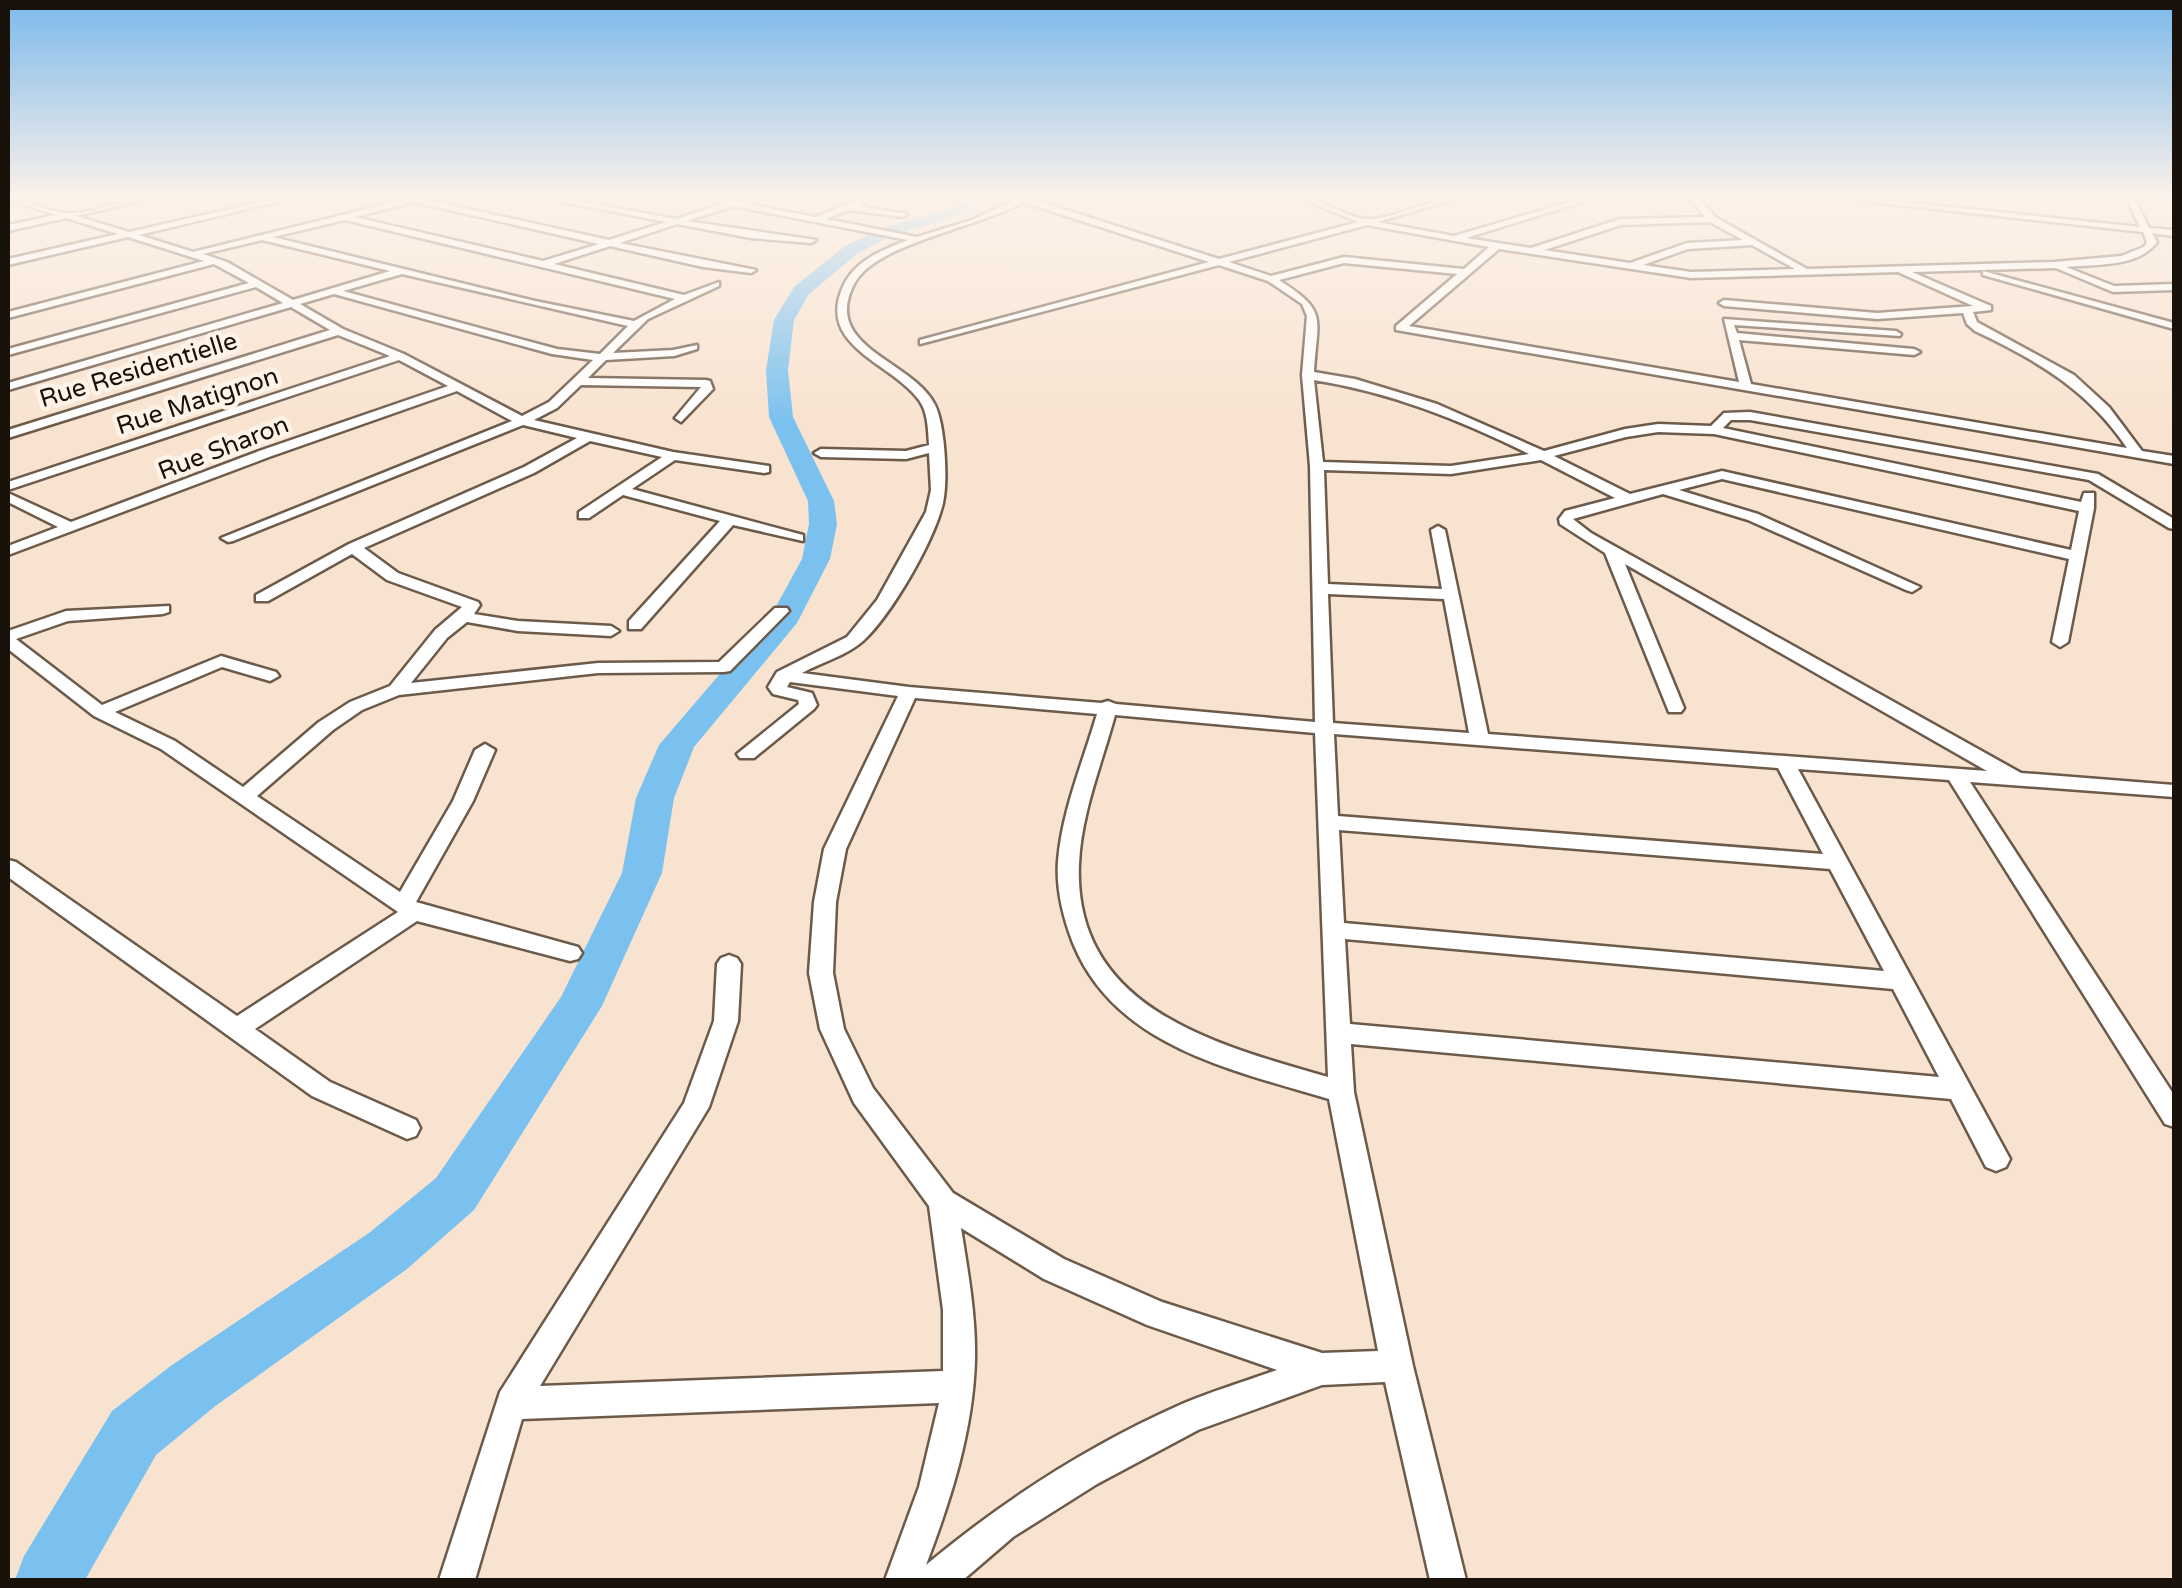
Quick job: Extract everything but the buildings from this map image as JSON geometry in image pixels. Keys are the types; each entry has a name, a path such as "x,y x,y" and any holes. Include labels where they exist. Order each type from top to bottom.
{"street":[{"path":"8,315 166,274"},
{"path":"241,274 339,330 400,356 522,421 673,456 764,469"},
{"path":"8,387 395,274"},
{"path":"411,274 634,324"},
{"path":"585,274 685,298"},
{"path":"783,676 814,663 866,631 933,512 938,480 934,424 924,397 849,337 841,314 842,296 857,274"},
{"path":"924,342 1175,274"},
{"path":"1257,274 1306,302 1312,316 1308,375 1317,466 1324,728 1341,1092 1397,1366 1448,1580"},
{"path":"1270,279 1289,274"},
{"path":"1464,274 1400,328 2174,460"},
{"path":"1695,274 1758,274"},
{"path":"1724,304 1877,316 1986,308 1907,274"},
{"path":"1989,274 2174,326"},
{"path":"2077,274 2113,288 2174,287"},
{"path":"1716,276 1746,387"},
{"path":"8,352 260,284"},
{"path":"228,538 522,421 552,405 634,324 716,284"},
{"path":"332,292 556,352 599,357 674,353 693,347"},
{"path":"1967,311 1978,329 2046,362 2098,399 2138,454"},
{"path":"1728,321 1896,334"},
{"name":"Rue Residentielle","path":"8,434 339,330"},
{"path":"1732,336 1914,352"},
{"name":"Rue Matignon","path":"8,486 400,356"},
{"path":"1308,375 1406,396 1628,499"},
{"path":"579,381 706,384 707,389 681,418"},
{"name":"Rue Sharon","path":"8,551 455,388"},
{"path":"1714,430 1728,416 1750,416 2093,476 2174,525"},
{"path":"1317,466 1451,470 1541,456 1625,433 1658,428 1714,430 2087,508"},
{"path":"262,598 354,547 529,470 587,437"},
{"path":"822,453 906,455 935,447"},
{"path":"2060,642 2099,447"},
{"path":"584,515 673,456"},
{"path":"2020,781 1612,551 1567,524 1566,519 1570,514 1722,475 2077,556"},
{"path":"623,489 798,538"},
{"path":"1666,491 1753,517 1912,587"},
{"path":"8,496 70,527"},
{"path":"635,625 729,520"},
{"path":"1438,530 1480,740"},
{"path":"354,547 383,572 472,605 441,634 396,690"},
{"path":"1612,551 1675,708"},
{"path":"1321,589 1451,594"},
{"path":"8,638 66,616 163,609"},
{"path":"245,796 326,726 356,706 396,690 598,668 724,668 781,611"},
{"path":"464,616 518,626 611,632"},
{"path":"8,638 100,712 168,745 408,909 570,953"},
{"path":"100,712 221,660 270,676"},
{"path":"783,676 909,692 1108,706 1324,728 2174,791"},
{"path":"747,754 808,705 806,697 779,690 783,676"},
{"path":"909,692 835,849 825,902 821,973 832,1029 863,1095 943,1202 1054,1269 1123,1300 1322,1369"},
{"path":"1108,706 1068,857 1070,896 1084,951 1112,994 1156,1029 1341,1092"},
{"path":"238,1028 408,909 485,750"},
{"path":"1786,765 1996,1159"},
{"path":"1957,777 2174,1116"},
{"path":"1328,822 1838,862"},
{"path":"8,867 321,1090 406,1128"},
{"path":"1334,930 1901,982"},
{"path":"457,1580 510,1404 696,1107 726,1021 730,964"},
{"path":"1338,1033 1958,1089"},
{"path":"903,1580 933,1502 949,1442 958,1386 960,1326 943,1202"},
{"path":"936,1580 1001,1525 1085,1472 1190,1417 1322,1369 1397,1366"},
{"path":"510,1404 958,1386"}],"waterway":[{"path":"48,1580 134,1433 193,1386 388,1251 455,1194 579,1006 642,873 655,798 677,745 786,616 816,559 823,524 821,501 781,417 777,370 784,320 801,291 822,274"}]}
